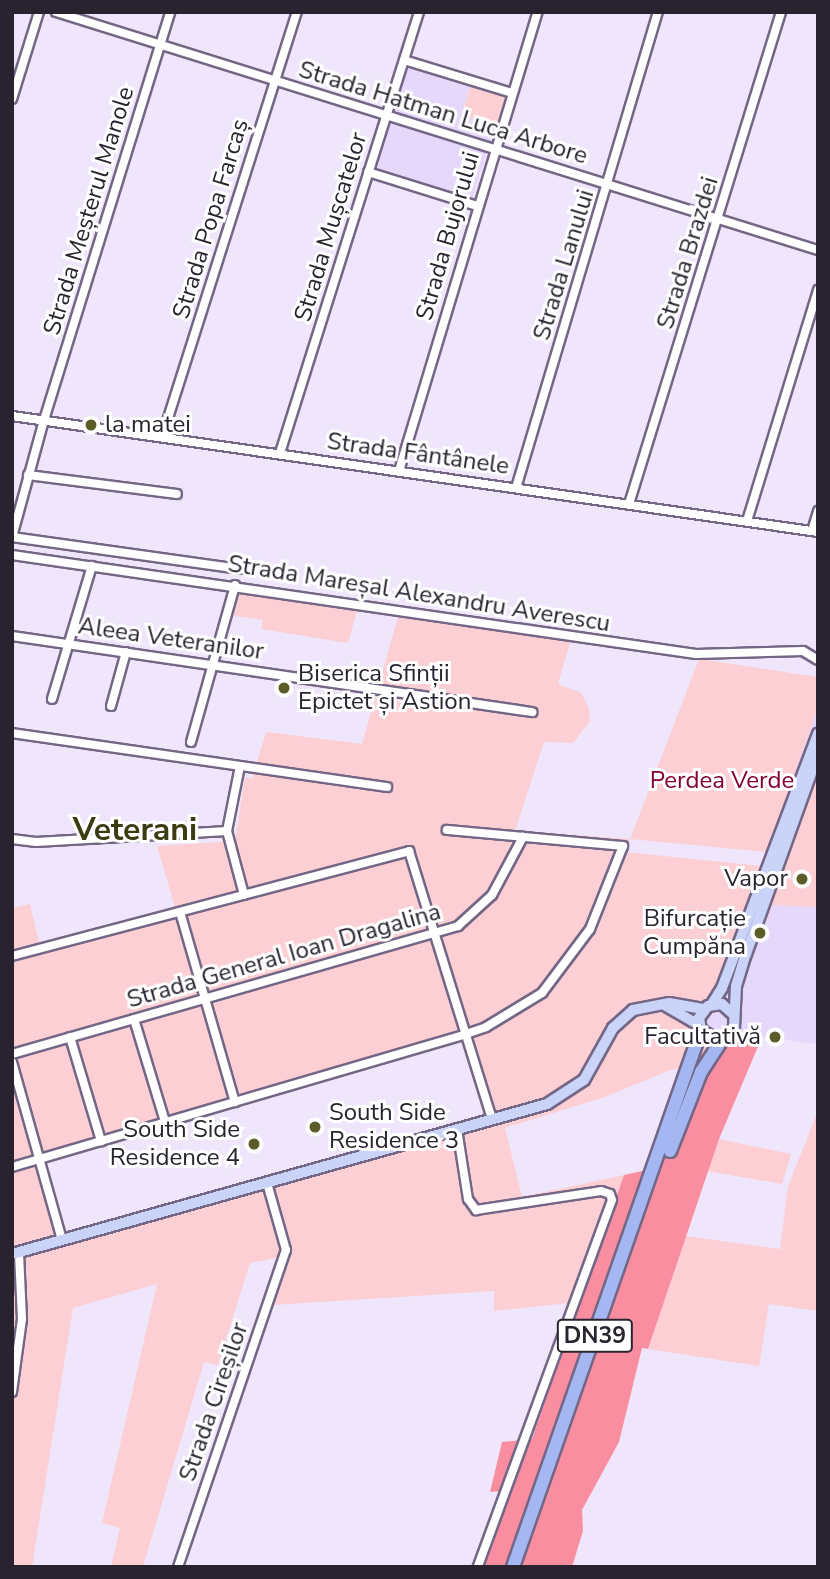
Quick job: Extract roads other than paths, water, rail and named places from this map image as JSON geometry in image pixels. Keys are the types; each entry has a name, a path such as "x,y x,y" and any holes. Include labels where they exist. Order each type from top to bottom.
{"highway":[{"name":"DN39","path":"513,1567 700,1027"},
{"name":"DN39","path":"521,1567 693,1091 723,1038"}],"main road":[{"name":"DN39","path":"700,1027 708,1006 722,988 818,734"},
{"name":"DN39","path":"723,1038 734,1028 733,1014 746,954 818,754"},
{"path":"663,1004 700,1027 709,1038 723,1038"},
{"path":"15,1253 561,1099 584,1080 620,1020 633,1010 663,1004 727,1006 733,1014"}],"street":[{"path":"12,99 39,12"},
{"name":"Strada Hatman Luca Arbore","path":"56,12 818,250"},
{"name":"Strada Meșterul Manole","path":"12,537 44,421 170,12"},
{"name":"Strada Popa Farcaș","path":"162,437 296,12"},
{"name":"Strada Mușcatelor","path":"280,453 419,12"},
{"name":"Strada Bujorului","path":"399,471 494,149 538,12"},
{"name":"Strada Lanului","path":"516,488 609,185 658,12"},
{"name":"Strada Brazdei","path":"629,503 781,12"},
{"path":"404,60 512,93"},
{"path":"368,172 477,206"},
{"path":"747,521 818,290"},
{"name":"Strada Fântânele","path":"12,416 815,531"},
{"path":"29,475 177,494"},
{"path":"815,531 818,511"},
{"name":"Strada Mareșal Alexandru Averescu","path":"12,537 240,569"},
{"name":"Strada Mareșal Alexandru Averescu","path":"12,555 235,585 695,654 803,651 818,660"},
{"path":"52,699 92,566"},
{"path":"191,742 235,585"},
{"name":"Aleea Veteranilor","path":"12,636 532,712"},
{"path":"111,706 126,652"},
{"path":"12,733 387,787"},
{"path":"240,766 227,831 244,895"},
{"path":"12,1167 466,1034 522,1008 569,961 590,929 623,846 447,830"},
{"path":"12,839 36,842 227,831"},
{"name":"Strada General Ioan Dragalina","path":"12,1054 435,935 458,926 484,904 502,882 523,837"},
{"path":"12,956 409,851 492,1119"},
{"path":"180,912 235,1102"},
{"path":"134,1020 165,1122"},
{"path":"71,1037 101,1141"},
{"path":"12,1062 62,1240"},
{"path":"457,1129 468,1199 476,1210 601,1192 612,1200 478,1567"},
{"name":"Strada Cireșilor","path":"178,1567 286,1250 267,1182"},
{"path":"12,1392 22,1319 15,1253"}],"place":[{"name":"la matei","path":"91,425"},
{"name":"Biserica Sfinții Epictet și Astion","path":"284,688"},
{"name":"Vapor","path":"802,879"},
{"name":"Bifurcație Cumpăna","path":"760,933"},
{"name":"Facultativă","path":"775,1037"},
{"name":"South Side Residence 3","path":"315,1127"},
{"name":"South Side Residence 4","path":"254,1144"}],"district":[{"name":"Veterani","path":"135,830"}],"park label":[{"name":"Perdea Verde","path":"722,781"}]}
